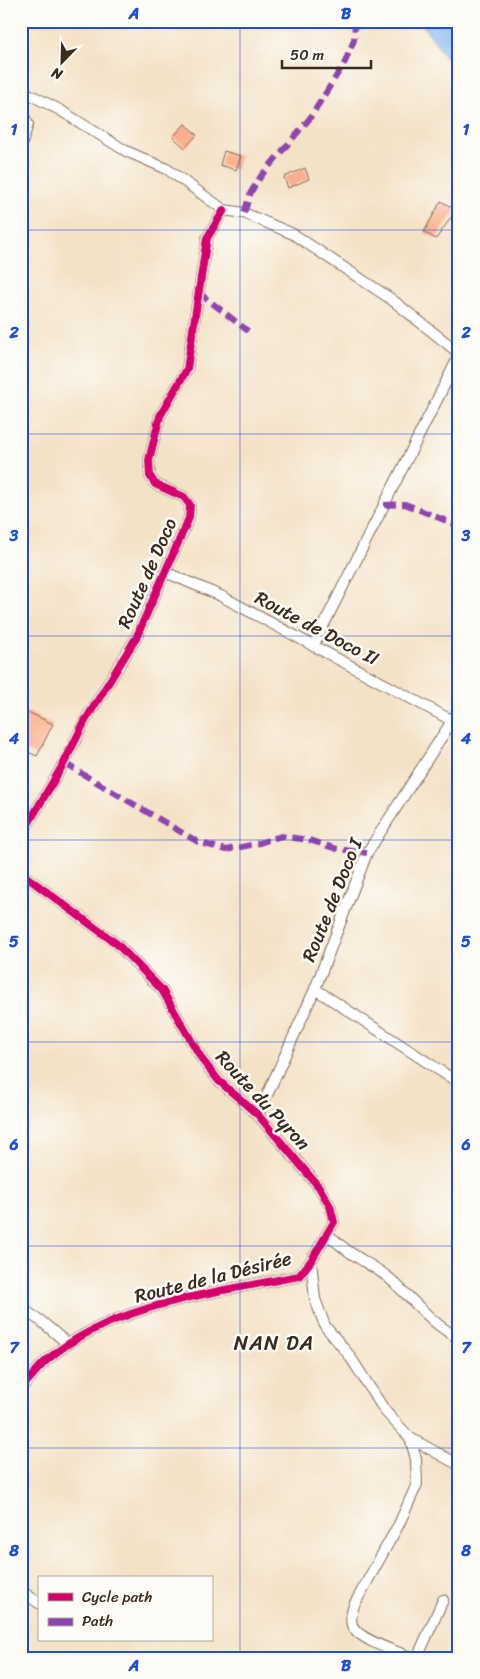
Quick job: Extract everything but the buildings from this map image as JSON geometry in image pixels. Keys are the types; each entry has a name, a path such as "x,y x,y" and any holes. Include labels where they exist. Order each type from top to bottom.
{"street":[{"path":"21,90 58,109 126,151 167,170 224,210 244,213 293,234 391,300 459,355 313,646"},
{"path":"21,111 28,124 21,146"},
{"name":"Route de Doco","path":"21,836 64,763 85,721 136,638 189,518 190,505 184,497 155,484 150,476 149,460 160,416 187,369 208,238 224,210"},
{"name":"Route de Doco II","path":"165,572 221,596 451,720"},
{"name":"Route de Doco I","path":"258,1115 315,989 367,852 459,710"},
{"name":"Route du Pyron","path":"21,873 117,944 162,990 204,1061 219,1081 258,1115 319,1187 330,1206 334,1222 312,1261"},
{"path":"315,989 459,1083"},
{"path":"327,1234 355,1256 373,1265 433,1321 446,1332 459,1338"},
{"path":"312,1261 315,1299 325,1326 348,1355 385,1410 410,1438 459,1465"},
{"name":"Route de la Désirée","path":"21,1388 46,1360 68,1344 115,1319 160,1304 299,1276 312,1261"},
{"path":"21,1308 41,1321 68,1344"},
{"path":"410,1438 416,1459 416,1484 399,1524 351,1614 352,1625 362,1635 413,1658"},
{"path":"21,1591 38,1602"},
{"path":"418,1658 443,1600"}],"water":[{"path":"420,21 459,21 459,62 448,60"}],"marked path":[{"path":"244,213 251,192 261,176 310,118 345,62 354,40 355,21"},
{"path":"198,292 248,331"},
{"path":"384,505 405,504 459,526"},
{"path":"64,763 198,842 226,850 256,844 281,836 309,840 337,849 367,853"}],"cycle path":[{"path":"21,836 64,763 85,721 136,638 189,518 190,505 184,497 155,484 150,476 149,460 160,416 187,369 207,238 224,210"},
{"path":"21,873 117,944 162,990 203,1061 219,1081 258,1115 319,1187 330,1206 334,1222 311,1261 299,1276 201,1295 134,1313 102,1326 73,1341 40,1366 21,1388"}],"district":[{"name":"NAN DA","path":"274,1343"}]}
